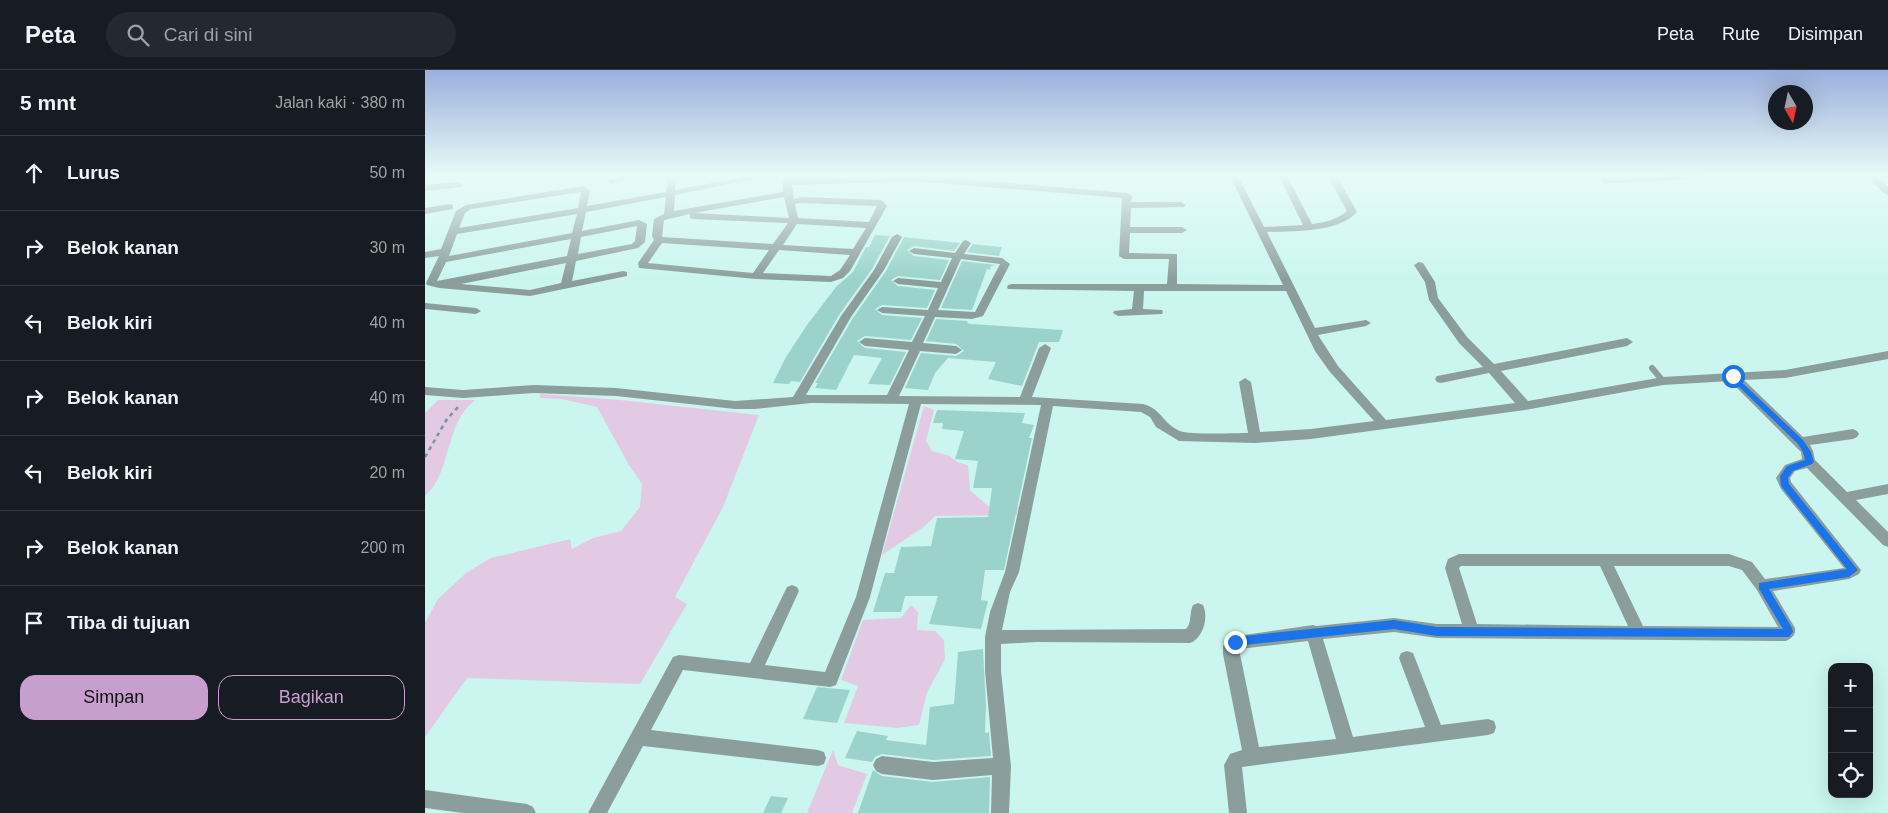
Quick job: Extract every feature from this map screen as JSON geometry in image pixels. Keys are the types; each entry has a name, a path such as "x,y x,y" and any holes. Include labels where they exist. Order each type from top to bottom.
{"street":[{"path":"432,284 462,211"},
{"path":"453,232 578,211"},
{"path":"566,286 582,211"},
{"path":"669,211 669,215"},
{"path":"659,240 657,236 659,219 669,215 700,211"},
{"path":"756,276 793,221 791,211"},
{"path":"659,240 643,263 643,266 756,276 836,278 850,265 880,211"},
{"path":"1127,211 1124,256 1174,256 1171,287"},
{"path":"1251,211 1319,348 1333,369 1385,425"},
{"path":"1300,211 1308,226"},
{"path":"1260,230 1339,222 1348,218 1351,211"},
{"path":"669,215 872,225"},
{"path":"425,255 443,256 642,224 638,245 432,284"},
{"path":"1126,230 1182,230"},
{"path":"797,400 846,316 879,270 897,237"},
{"path":"659,240 857,252"},
{"path":"891,400 957,256 966,243"},
{"path":"883,310 972,316 979,314 1005,264 1002,261 914,251"},
{"path":"1419,265 1429,282 1433,298 1463,340 1525,406"},
{"path":"432,284 530,293 623,274"},
{"path":"898,281 945,285"},
{"path":"1012,287 1289,288"},
{"path":"1137,312 1139,287"},
{"path":"425,306 475,311"},
{"path":"1118,312 1158,312"},
{"path":"1312,332 1366,323"},
{"path":"865,342 956,350"},
{"path":"1441,379 1627,342"},
{"path":"1024,401 1045,348"},
{"path":"425,391 472,393 534,389 616,392 735,405 755,405 811,399 1048,401 1143,408 1155,414 1160,424 1179,436 1255,438 1385,425 1525,406 1663,381 1785,374 1888,355"},
{"path":"1733,376 1800,442 1807,452 1809,462 1888,541"},
{"path":"1245,382 1255,438"},
{"path":"597,813 679,662 830,680 863,597 916,400"},
{"path":"1000,813 1000,734 994,694 993,637 995,616 1001,594 1012,572 1048,401"},
{"path":"1800,442 1853,434"},
{"path":"1762,586 1849,573 1854,570 1786,486 1783,478 1790,468 1809,462"},
{"path":"1846,498 1888,489"},
{"path":"1252,756 1231,654 1231,646 1235,642 1394,624 1437,631 1786,634 1788,632 1762,586 1747,566 1729,560 1459,560 1453,563 1451,568 1472,631"},
{"path":"1605,561 1638,632"},
{"path":"755,671 792,591"},
{"path":"993,637 1036,635 1190,636 1196,629 1198,610"},
{"path":"1313,632 1347,746"},
{"path":"1407,658 1436,734"},
{"path":"1239,813 1233,765 1236,760 1252,756 1347,746 1488,727"},
{"path":"638,737 818,758"},
{"path":"882,765 933,771 1001,766"},
{"path":"425,799 527,813"}],"lane":[{"path":"1651,368 1663,381"}],"path":[{"path":"425,457 447,419 472,393"}],"shaded area":[{"path":"540,394 620,400 759,415 723,507 675,597 687,604 640,684 467,678 425,737 425,623 438,599 466,573 491,558 570,539 572,549 593,538 621,531 640,507 642,484 629,465 597,407 562,399 540,398"},
{"path":"438,400 475,400 461,415 455,427 438,479 425,496 425,413"},
{"path":"924,406 934,410 926,441 932,451 950,456 957,462 968,465 970,490 989,507 1019,507 1017,515 935,516 925,526 882,555"},
{"path":"911,605 918,612 917,630 935,631 944,640 945,659 927,693 919,725 897,728 844,723 858,686 841,680 863,620 901,618"},
{"path":"833,750 838,765 867,774 852,813 807,813"}],"building":[{"path":"875,235 890,236 872,269 839,315 800,382 791,381 789,384 773,383 786,357 807,325 836,287 853,272 866,247 869,247"},
{"path":"904,237 960,243 954,251 914,246 907,250 914,256 949,260 940,280 898,276 891,280 898,286 935,290 927,308 882,305 875,309 882,315 922,318 911,340 865,336 857,341 865,348 906,352 890,385 868,384 882,358 854,355 836,390 815,388 818,383 815,383 853,318 886,271"},
{"path":"973,244 1002,247 999,256 967,252"},
{"path":"962,261 996,265 991,266 990,270 987,269 972,310 941,308"},
{"path":"936,319 968,321 967,323 971,324 1063,330 1059,342 1039,342 1022,386 988,379 996,362 948,358 935,373 928,390 905,388 921,353 956,356 964,351 956,344 926,341"},
{"path":"937,410 1025,413 1022,423 1034,425 1029,438 1032,438 1004,570 985,570 981,600 988,601 981,629 929,624 938,596 905,596 901,612 873,612 885,573 894,573 901,547 931,546 937,518 988,517 992,488 973,488 978,461 955,459 964,431 942,429 943,423 933,423"},
{"path":"983,649 986,706 985,733 989,732 991,756 933,760 882,754 875,757 872,762 845,758 857,731 888,736 886,740 926,745 930,707 954,704 958,652"},
{"path":"817,687 850,690 837,723 803,719"},
{"path":"873,770 882,776 933,782 990,777 989,813 858,813"},
{"path":"771,796 788,798 781,813 763,813"}],"route":[{"path":"1235,642 1394,624 1437,631 1786,634 1788,632 1787,628 1762,586 1849,573 1854,570 1786,486 1783,478 1790,468 1809,462 1807,452 1800,442 1733,376"}]}
